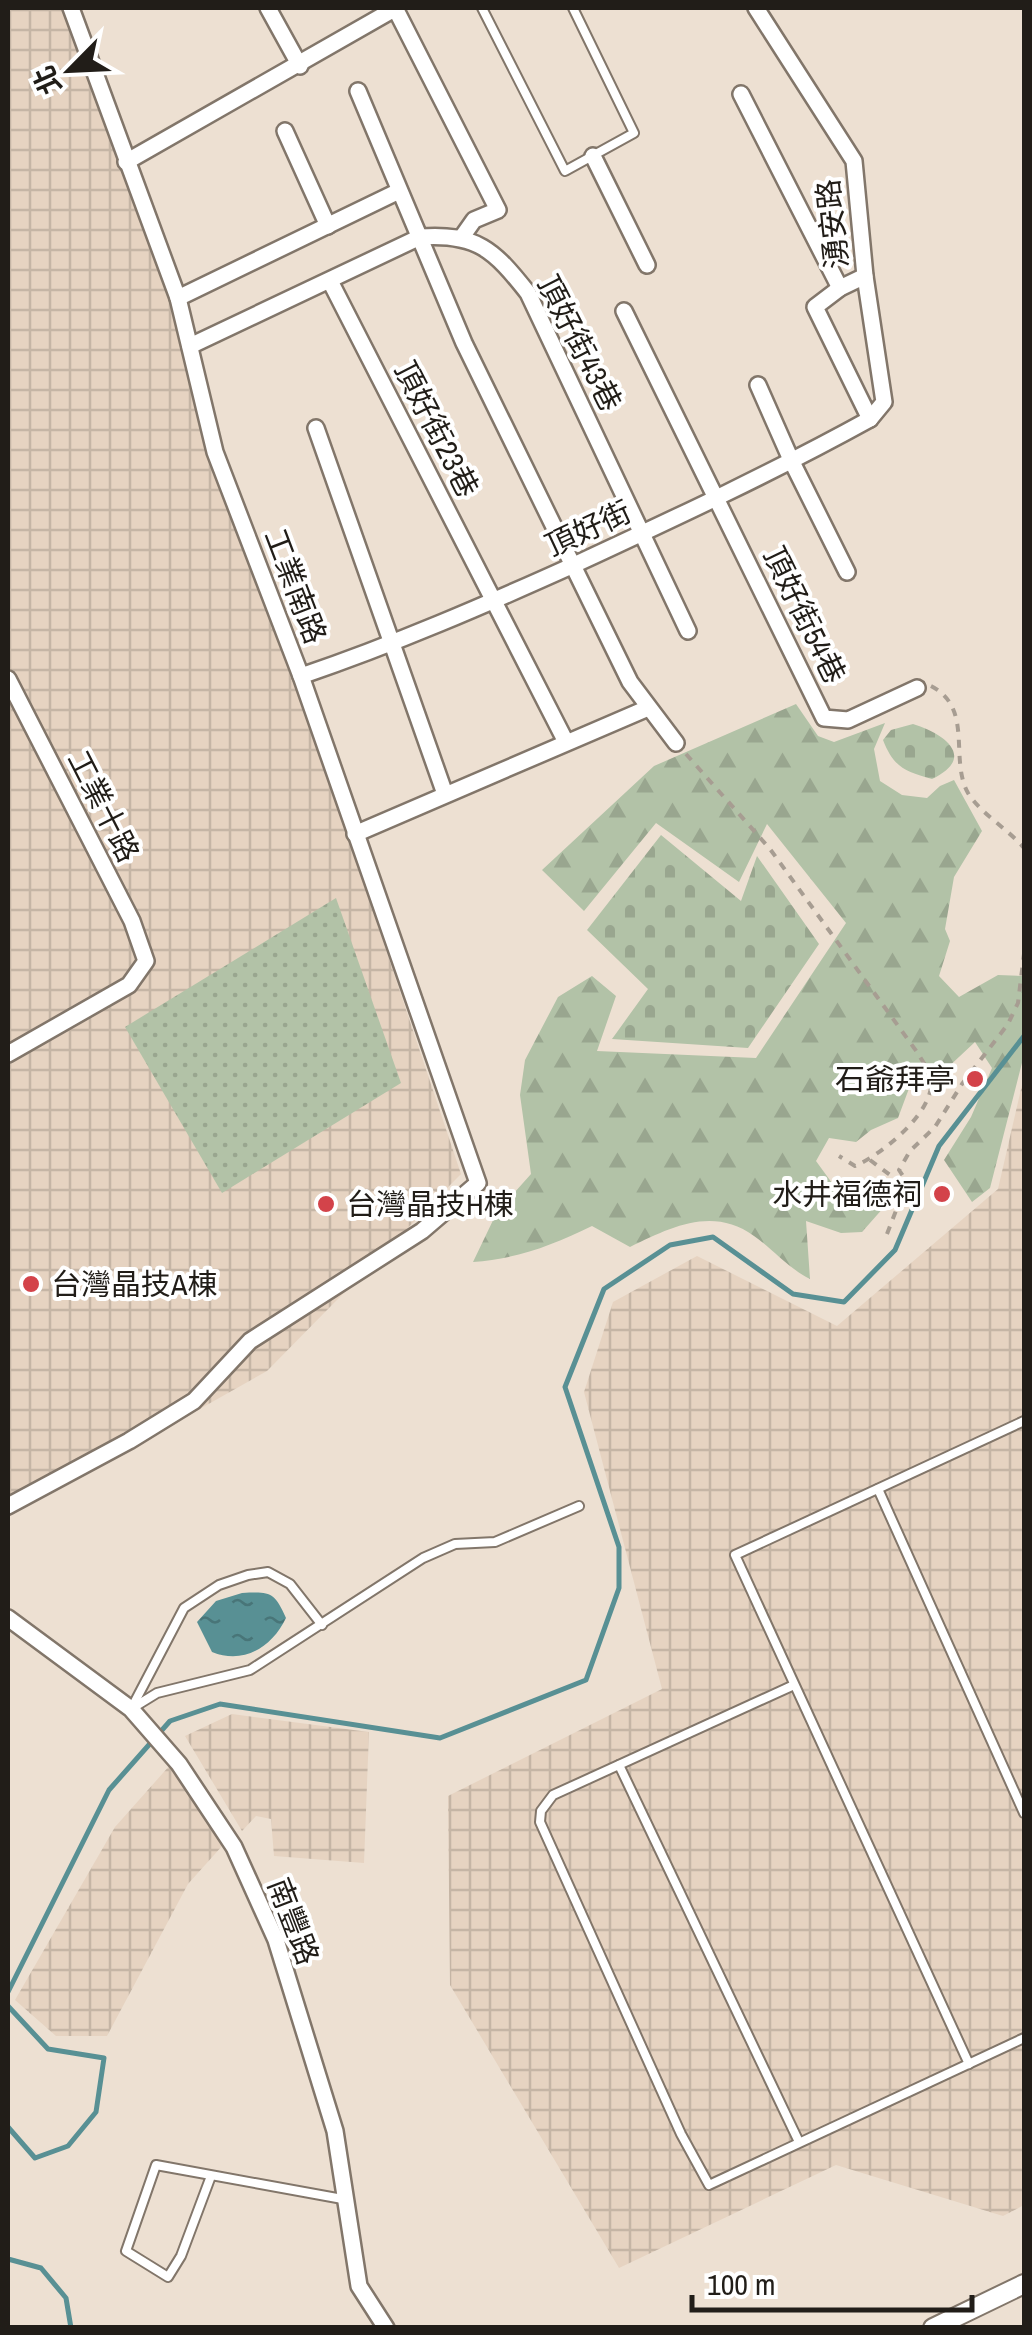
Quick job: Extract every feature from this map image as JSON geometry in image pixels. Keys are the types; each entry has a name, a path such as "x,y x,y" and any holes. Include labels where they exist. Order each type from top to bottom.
{"street":[{"name":"工業南路","path":"8,1506 129,1441 194,1400 250,1341 422,1231 478,1183 301,676 215,452 178,298 71,8"},
{"path":"268,8 300,66"},
{"path":"126,162 396,8 498,210 474,220 462,237 420,237 190,346"},
{"name":"湧安路","path":"756,8 854,161 865,276 884,402"},
{"path":"358,91 464,343 572,565 630,682 676,743"},
{"path":"741,94 840,288"},
{"path":"285,131 328,226"},
{"path":"593,156 647,264"},
{"path":"178,298 399,190"},
{"name":"頂好街43巷","path":"462,237 499,257 528,292 688,631"},
{"path":"865,276 815,307 870,418"},
{"name":"頂好街23巷","path":"330,281 566,742"},
{"path":"624,311 718,499"},
{"path":"758,384 847,572"},
{"name":"頂好街","path":"301,676 394,644 495,602 718,499 870,418 884,402"},
{"path":"316,428 445,794"},
{"name":"頂好街54巷","path":"718,499 824,718 848,720 917,688"},
{"name":"工業十路","path":"8,679 132,920 146,960 129,985 8,1054"},
{"path":"355,834 648,708"},
{"name":"南豐路","path":"8,1621 131,1709 179,1764 234,1847 276,1940 336,2131 359,2286 386,2328"},
{"path":"933,2328 1024,2284"}],"lane":[{"path":"482,8 566,171 634,133 572,8"},
{"path":"969,2064 735,1556 1024,1421"},
{"path":"878,1489 1024,1813"},
{"path":"131,1709 157,1693 250,1670 423,1558 455,1544 495,1542 580,1506"},
{"path":"131,1709 184,1608 219,1586 268,1572 290,1584 322,1625"},
{"path":"794,1685 553,1795 540,1822 680,2134 709,2185 1024,2038"},
{"path":"619,1764 799,2142"},
{"path":"212,2176 181,2256 168,2277 126,2251 156,2166 348,2200"}],"path":[{"path":"917,688 930,685 952,707 958,722 962,776 969,794 1024,848"},
{"path":"676,743 770,849 917,1052 932,1080 927,1101 905,1131 870,1160 855,1166 838,1156"},
{"path":"887,1234 907,1182 899,1170 935,1127 1013,1014 1024,954"},
{"path":"870,1160 905,1186"}],"shaded area":[{"path":"8,8 71,8 461,1174 267,1371 8,1517"},
{"path":"1024,1076 1024,2205 1003,2216 836,2165 619,2268 450,1985 448,1796 662,1689 584,1392 613,1302 697,1256 837,1326 998,1189"},
{"path":"232,1714 369,1732 364,1863 274,1856 271,1819 256,1816 242,1831 185,1736"},
{"path":"171,1764 223,1845 188,1884 107,2036 56,2036 15,2000 115,1827"}],"green space":[{"path":"796,704 818,736 834,742 885,723 874,749 880,781 902,795 927,798 954,780 982,831 954,877 945,929 950,941 939,976 959,997 998,975 1024,976 1024,1055 990,1188 972,1202 944,1160 971,1117 992,1068 975,1042 944,1071 914,1075 898,1118 856,1142 829,1138 816,1161 832,1183 874,1178 883,1190 885,1206 862,1232 841,1233 806,1221 810,1279 739,1227 708,1221 676,1227 630,1247 592,1226 534,1250 473,1262 497,1212 531,1174 520,1095 525,1060 558,997 592,976 616,996 597,1051 756,1058 846,923 767,824 739,882 656,823 584,911 542,870 654,766"},
{"path":"913,724 935,733 954,754 946,771 932,779 902,767 883,740 891,730"},
{"path":"661,835 741,901 757,856 819,944 748,1048 612,1039 648,989 587,930"},
{"path":"336,898 401,1083 222,1193 125,1027"}],"water":[{"path":"242,1593 270,1595 286,1618 273,1637 256,1651 235,1656 212,1652 197,1622 216,1601"}],"waterway":[{"path":"8,1992 109,1790 170,1721 220,1704 440,1738 586,1680 619,1588 619,1547 565,1387 604,1289 670,1245 713,1237 793,1294 844,1302 895,1250 939,1146 1024,1036"},
{"path":"8,2006 48,2049 104,2058 96,2112 68,2146 35,2158 8,2127"},
{"path":"8,2259 41,2268 66,2298 71,2328"}],"place":[{"name":"石爺拜亭","path":"975,1079"},
{"name":"水井福德祠","path":"942,1194"},
{"name":"台灣晶技H棟","path":"326,1204"},
{"name":"台灣晶技A棟","path":"31,1284"}]}
